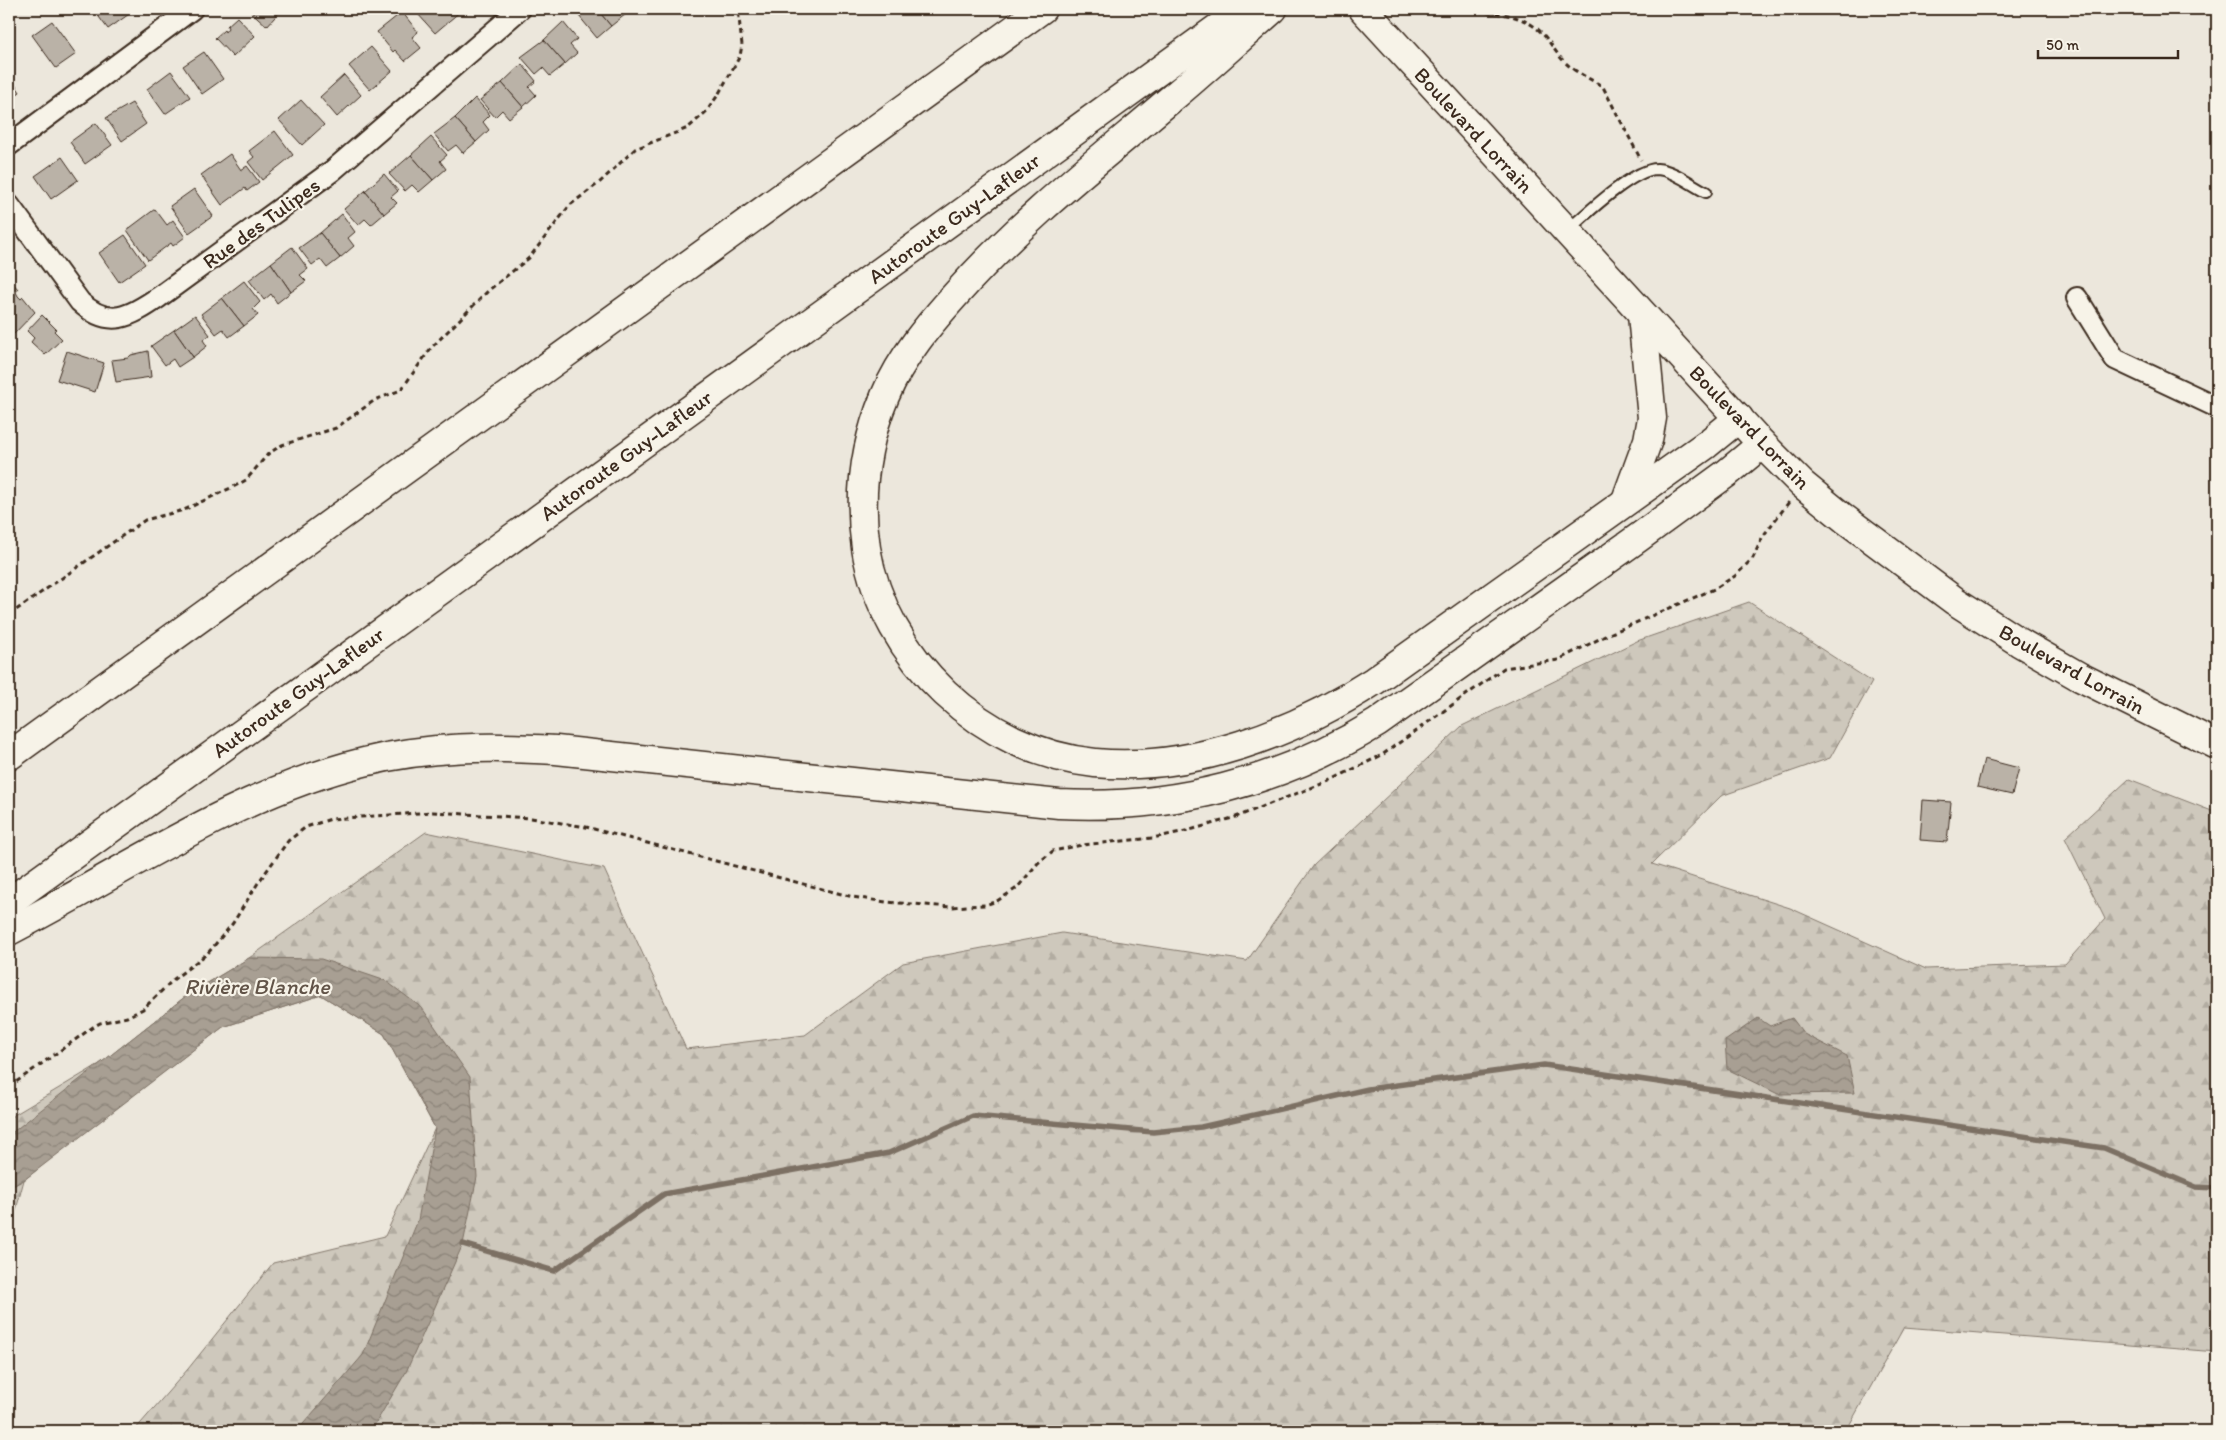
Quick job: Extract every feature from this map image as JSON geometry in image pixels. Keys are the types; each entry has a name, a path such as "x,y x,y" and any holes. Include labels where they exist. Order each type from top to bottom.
{"main road":[{"path":"9,756 1042,9"},
{"name":"Autoroute Guy-Lafleur","path":"9,902 1244,9"},
{"path":"1273,9 1172,98 1073,180 1006,241 938,314 895,376 880,409 869,445 864,478 863,510 866,546 875,583 889,616 906,647 929,676 954,702 982,722 1028,747 1062,758 1097,763 1135,764 1192,756 1230,747 1276,732 1309,718 1363,688 1707,444 1739,418"},
{"name":"Boulevard Lorrain","path":"1367,13 1642,315 1762,444 1804,485 1908,568 2019,642 2087,680 2217,746"},
{"path":"1626,500 1648,440 1652,418 1642,315"},
{"path":"9,932 202,826 263,797 311,778 363,762 436,749 494,747 556,750 1060,804 1110,805 1161,801 1232,787 1312,758 1377,723 1727,473 1762,444"}],"street":[{"path":"9,145 192,9"},
{"name":"Rue des Tulipes","path":"9,205 80,302 91,312 101,317 115,319 129,315 141,310 332,171 520,9"},
{"path":"2077,298 2115,359 2217,407"}],"lane":[{"path":"1567,231 1611,193 1647,171 1657,169 1665,171 1706,192"}],"path":[{"path":"9,616 144,520 184,510 237,485 246,480 268,454 282,445 336,428 375,400 401,390 431,348 488,290 529,258 570,205 599,183 636,149 688,128 706,112 740,56 742,45 738,9"},
{"path":"1469,9 1502,13 1538,28 1545,35 1557,54 1574,70 1603,87 1647,171"},
{"path":"9,1087 93,1027 100,1023 127,1017 143,1009 174,979 208,953 233,923 288,841 306,826 331,819 349,817 433,812 531,818 586,827 853,897 917,905 985,905 997,902 1012,892 1038,863 1053,852 1082,845 1153,838 1190,830 1236,817 1329,781 1388,751 1504,668 1558,660 1607,635 1714,589 1734,576 1753,558 1773,522 1804,485"}],"green space":[{"path":"1749,602 1872,682 1830,758 1721,796 1652,864 1790,908 1926,969 2065,964 2105,919 2065,838 2129,779 2217,813 2217,1352 1904,1327 1846,1431 134,1431 188,1369 273,1263 385,1236 435,1128 384,1034 321,995 223,1027 64,1148 24,1180 9,1236 9,1118 101,1063 186,996 249,958 426,832 604,869 686,1049 805,1035 903,963 1062,933 1247,961 1314,865 1462,726 1637,641"}],"water":[{"name":"Rivière Blanche","path":"249,958 321,959 386,981 422,1008 470,1077 477,1177 463,1244 406,1372 371,1431 297,1431 363,1355 418,1220 435,1128 384,1034 321,995 223,1027 24,1180 9,1188 9,1135 186,996"},
{"path":"1758,1018 1770,1026 1792,1018 1804,1034 1847,1056 1855,1093 1778,1094 1727,1069 1725,1041"}],"building":[{"path":"93,9 130,9 132,12 108,29"},
{"path":"248,9 282,9 267,26"},
{"path":"422,9 462,10 435,33 417,13"},
{"path":"588,9 597,9 611,26 597,38 579,16"},
{"path":"597,9 621,9 626,14 611,26"},
{"path":"402,12 418,32 412,37 421,48 405,61 395,50 393,52 377,32"},
{"path":"237,17 255,36 233,57 215,38 224,30 225,32 228,28 227,26"},
{"path":"52,21 76,54 56,68 32,35"},
{"path":"563,22 577,39 570,45 577,53 565,64 544,40"},
{"path":"544,40 565,64 550,76 543,68 536,74 521,57"},
{"path":"371,47 392,71 370,90 349,66"},
{"path":"204,52 223,79 202,94 183,66"},
{"path":"522,64 536,81 529,87 536,95 523,107 502,83"},
{"path":"171,71 190,97 165,114 147,89"},
{"path":"344,75 361,95 337,117 320,97"},
{"path":"9,76 20,92 9,100"},
{"path":"502,83 523,107 509,118 502,110 495,117 480,100"},
{"path":"475,98 490,115 483,122 489,130 476,142 455,118"},
{"path":"301,100 324,125 302,145 279,120"},
{"path":"132,103 146,124 122,141 106,118"},
{"path":"455,118 476,142 463,153 456,145 448,151 434,134"},
{"path":"96,123 112,145 85,164 70,142"},
{"path":"275,131 293,155 262,180 248,162 254,157 249,151"},
{"path":"431,137 447,155 440,161 446,169 433,180 411,155"},
{"path":"230,154 241,170 247,166 259,182 247,191 245,188 222,205 201,175"},
{"path":"411,155 433,180 419,192 412,185 405,191 389,174"},
{"path":"62,157 78,180 51,199 35,176"},
{"path":"384,174 398,191 391,197 397,203 384,214 365,191"},
{"path":"194,189 213,216 189,233 170,206"},
{"path":"365,191 384,214 371,225 365,219 358,225 344,209"},
{"path":"155,209 167,225 173,220 185,237 173,246 171,243 148,260 127,230"},
{"path":"342,214 355,232 348,238 354,246 340,258 320,233"},
{"path":"320,233 340,258 327,268 320,259 312,265 299,248"},
{"path":"125,235 145,264 119,282 99,253"},
{"path":"292,247 308,269 300,275 306,281 291,292 271,263"},
{"path":"271,263 291,292 277,303 271,294 264,300 249,280"},
{"path":"11,281 18,289 16,292 18,296 21,299 23,297 35,312 12,336 9,332 9,283"},
{"path":"244,281 260,302 253,309 258,315 244,326 222,298"},
{"path":"222,298 244,326 229,337 223,329 216,334 201,314"},
{"path":"42,315 56,329 54,331 62,339 45,355 31,342 34,338 27,331"},
{"path":"195,315 210,335 203,340 207,346 193,357 174,330"},
{"path":"174,330 193,357 178,367 173,359 165,365 151,346"},
{"path":"67,351 104,363 95,392 57,380"},
{"path":"148,351 151,377 116,382 112,360 128,358 131,355"},
{"path":"1984,759 2019,768 2012,795 1977,787"},
{"path":"1923,800 1951,802 1947,842 1920,840"}],"waterway":[{"path":"463,1244 554,1271 664,1194 889,1153 973,1116 1153,1132 1201,1127 1368,1089 1544,1065 2104,1148 2196,1187 2217,1188"}]}
